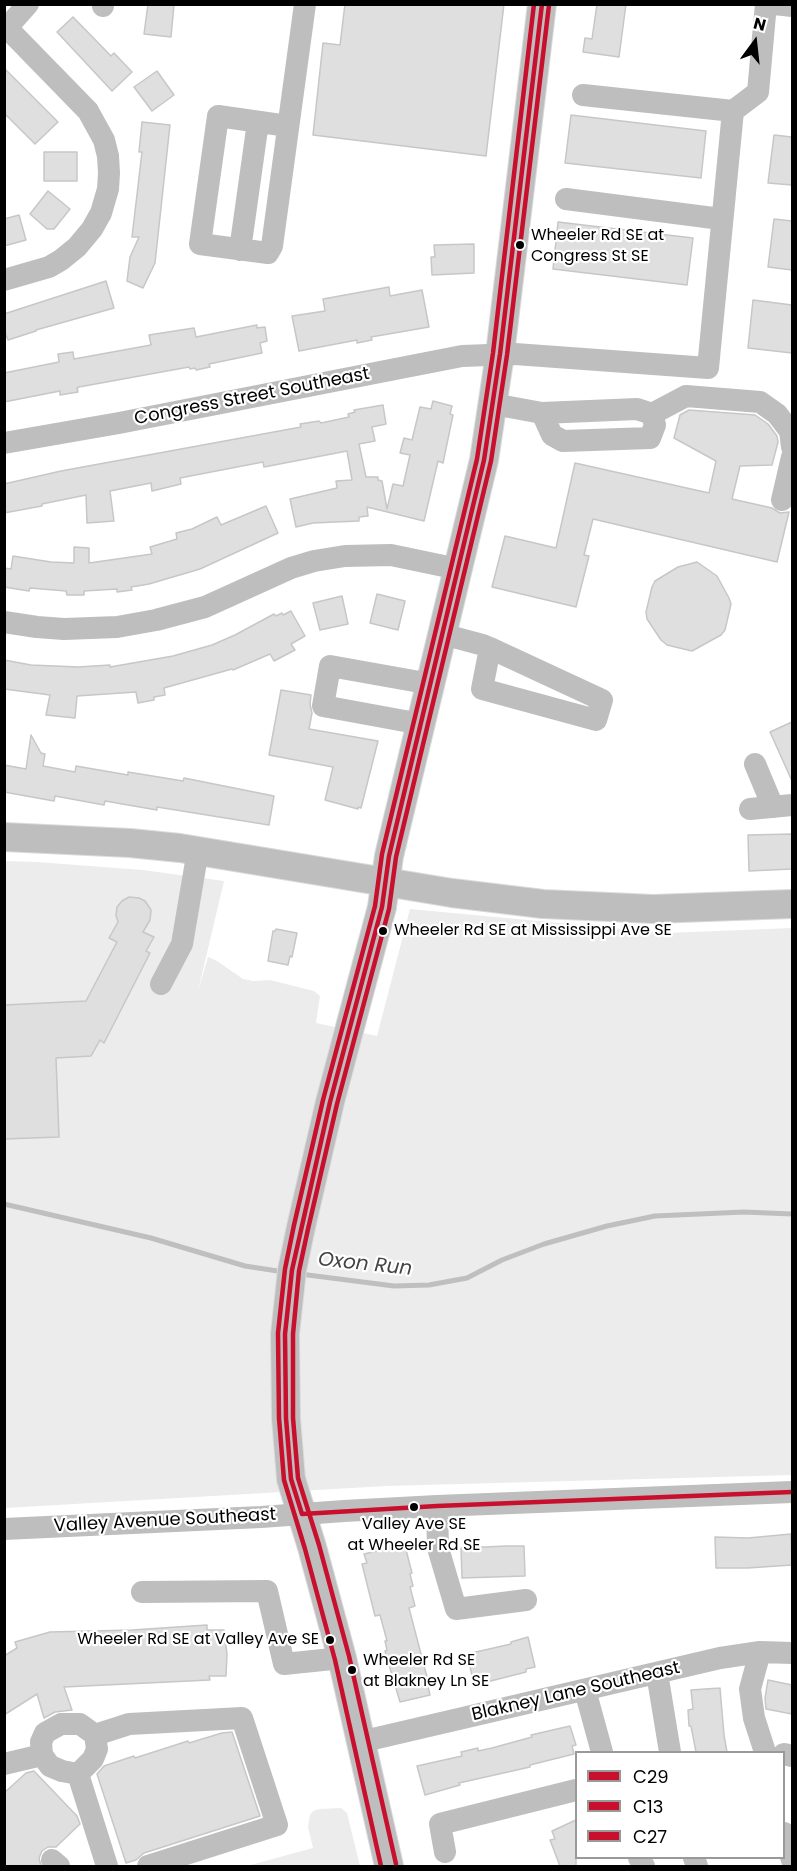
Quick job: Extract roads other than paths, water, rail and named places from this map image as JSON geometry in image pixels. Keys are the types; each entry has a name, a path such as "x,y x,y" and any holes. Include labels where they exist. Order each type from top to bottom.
{"main road":[{"path":"389,1866 342,1658 291,1479 284,1354 289,1292 330,1102 382,907 389,856 484,460 500,354 542,4"},
{"path":"4,837 130,843 198,850 482,897 596,907 681,909 792,904"}],"street":[{"path":"4,280 56,264 78,247 101,213 108,189 108,156 104,140 88,111 6,29 28,4"},
{"path":"288,126 219,116 200,244 268,253 272,246 305,4"},
{"path":"583,95 733,111 758,92 766,4"},
{"path":"775,4 792,6"},
{"path":"566,200 721,219 733,111"},
{"path":"240,250 258,122"},
{"name":"Congress Street Southeast","path":"4,443 130,421 462,356 529,354 708,368 721,219"},
{"path":"493,404 542,414 552,435 563,441 650,438 655,425 652,414 686,396 760,402 777,414 790,431 792,447"},
{"path":"782,500 792,457"},
{"path":"4,622 75,629 117,627 156,620 205,607 291,568 314,561 345,556 391,555 458,569"},
{"path":"442,634 490,648 602,700 596,720 482,688 490,648"},
{"path":"421,723 323,706 330,666 430,684"},
{"path":"755,764 783,806"},
{"path":"750,808 783,806"},
{"path":"162,984 182,944 198,850"},
{"name":"Valley Avenue Southeast","path":"4,1528 437,1506 792,1492"},
{"path":"437,1506 438,1548 456,1610 526,1600"},
{"path":"142,1592 267,1591 284,1664 342,1658"},
{"path":"760,1652 750,1689 754,1718 765,1751"},
{"name":"Blakney Lane Southeast","path":"360,1742 720,1658 760,1652 792,1653"},
{"path":"657,1673 670,1751"},
{"path":"585,1690 602,1751"},
{"path":"95,1735 129,1724 242,1718 277,1825 148,1866"},
{"path":"61,1724 80,1724 95,1735 97,1749 93,1759 78,1774 50,1766 42,1755 41,1742 45,1733 61,1724"},
{"path":"4,1764 42,1755"},
{"path":"78,1774 107,1866"},
{"path":"445,1852 440,1824 575,1790"},
{"path":"785,1839 792,1860"}],"waterway":[{"name":"Oxon Run","path":"4,1204 151,1238 245,1266 284,1272"},
{"name":"Oxon Run","path":"300,1274 394,1286 429,1285 467,1278 502,1260 544,1244 607,1226 655,1216 744,1212 792,1214"}],"place":[{"name":"Wheeler Rd SE at Congress St SE","path":"520,245"},
{"name":"Wheeler Rd SE at Mississippi Ave SE","path":"383,931"},
{"name":"Valley Ave SE at Wheeler Rd SE","path":"414,1507"},
{"name":"Wheeler Rd SE at Valley Ave SE","path":"330,1640"},
{"name":"Wheeler Rd SE at Blakney Ln SE","path":"352,1670"}]}
